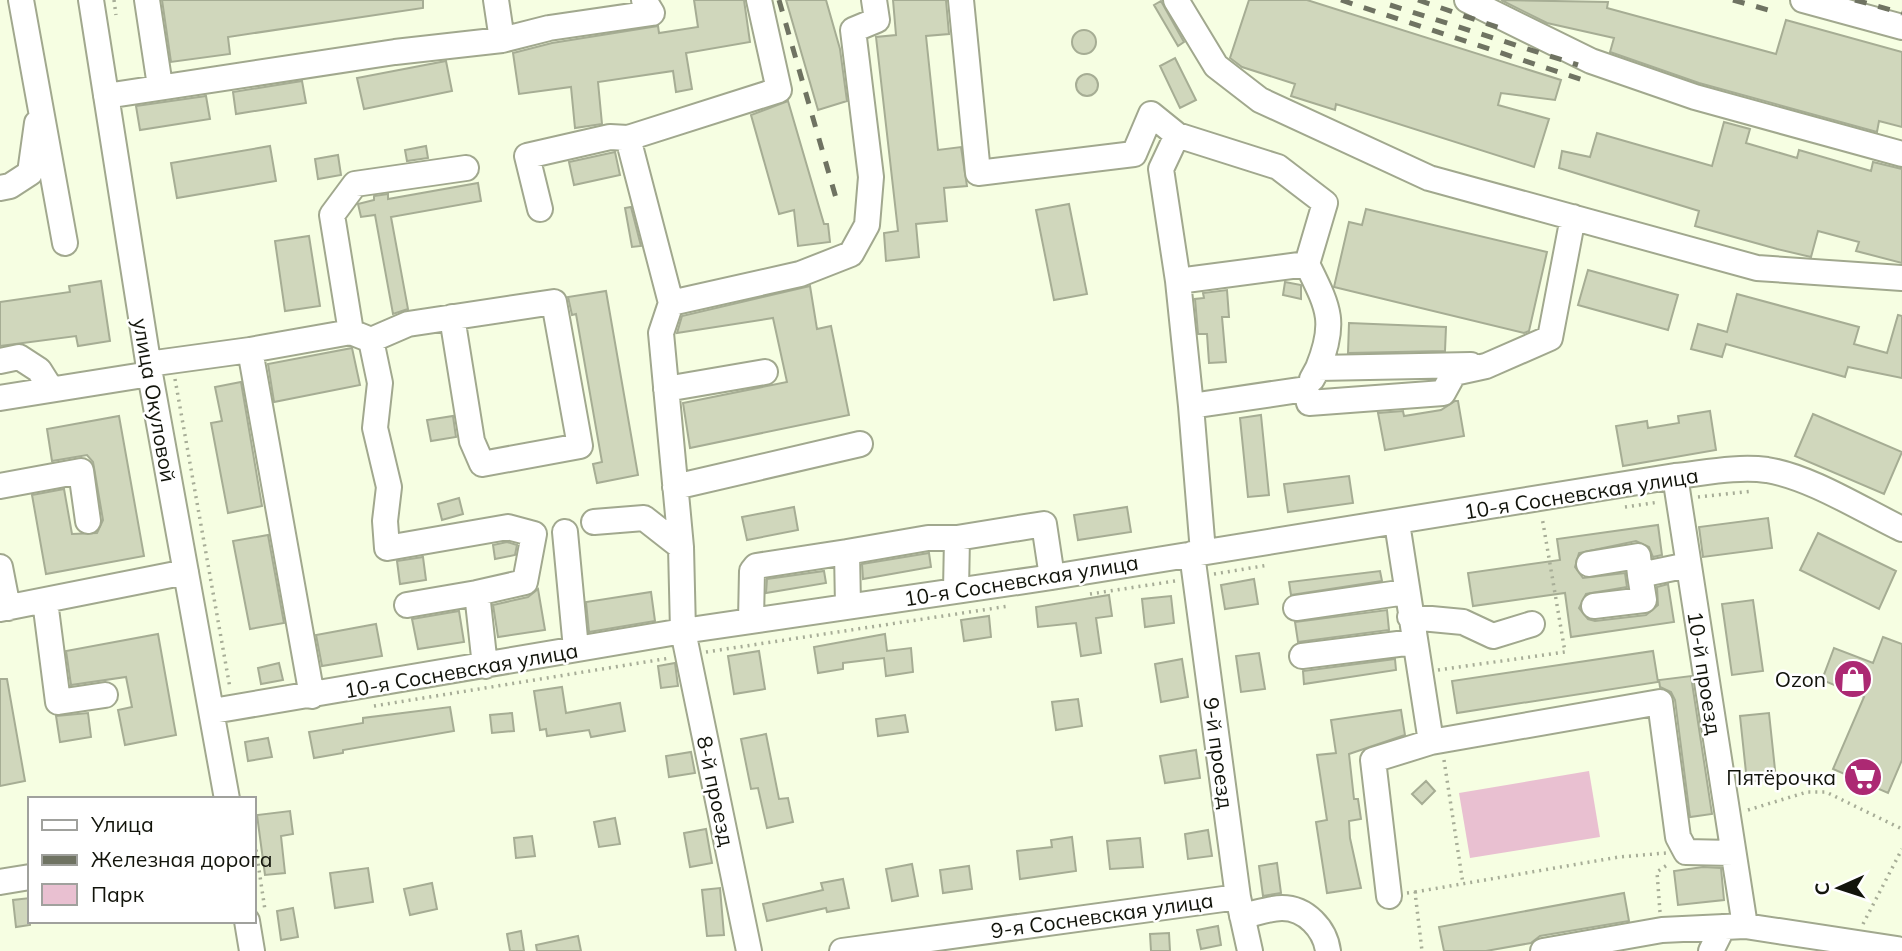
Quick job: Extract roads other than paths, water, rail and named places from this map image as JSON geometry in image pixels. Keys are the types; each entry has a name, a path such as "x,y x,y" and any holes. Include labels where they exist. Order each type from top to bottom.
{"street":[{"path":"21,0 65,243"},
{"name":"улица Окуловой","path":"91,0 156,366 186,572 223,709 227,797"},
{"path":"147,0 160,86"},
{"path":"496,0 502,40"},
{"path":"106,96 395,52 502,40 549,28 652,13 645,0"},
{"path":"540,209 527,156 610,137 628,138 779,90 759,0"},
{"path":"628,138 671,303 800,274 851,254 867,225 872,177 853,30 877,20 874,0"},
{"path":"961,0 978,173 1134,155 1151,114 1177,135 1278,167 1325,202 1307,264 1327,306 1329,340 1312,378 1310,402 1443,393 1454,373 1486,366 1550,338 1573,217"},
{"path":"1176,0 1216,66 1260,100 1429,178 1757,268 1902,278"},
{"path":"1467,0 1591,61 1695,97 1902,154"},
{"path":"1803,0 1902,27"},
{"path":"0,188 10,186 30,173 40,101"},
{"name":"9-й проезд","path":"1177,135 1161,169 1178,281 1191,406 1197,561 1240,906 1250,951"},
{"path":"408,605 524,582 534,534 508,527 387,548 389,486 375,428 380,383 361,336 332,215 355,184 466,168"},
{"path":"1178,281 1307,264"},
{"path":"0,398 250,349 361,336 408,324 452,317 554,302 580,446 482,464 472,441 452,317"},
{"name":"8-й проезд","path":"671,303 661,333 681,547 683,631 749,951"},
{"path":"250,349 312,696"},
{"path":"0,361 19,357 39,370 51,389"},
{"path":"1191,406 1312,378 1447,364 1486,366"},
{"path":"666,389 765,372"},
{"path":"675,487 860,444"},
{"name":"10-я Сосневская улица","path":"223,709 751,620 1052,577 1197,561 1397,523 1676,487 1747,469 1768,471 1796,479 1902,529"},
{"path":"0,486 81,471 88,521"},
{"name":"10-й проезд","path":"1676,487 1733,853 1734,926"},
{"path":"594,522 644,518 681,547"},
{"path":"1397,523 1414,642 1436,741"},
{"path":"751,620 752,571 756,566 928,538 957,538 1044,524 1052,577"},
{"path":"565,532 576,649"},
{"path":"956,590 957,538"},
{"path":"847,552 848,606"},
{"path":"1589,564 1638,556 1644,600 1594,606"},
{"path":"1640,575 1688,565"},
{"path":"0,567 4,608 186,572"},
{"path":"1296,608 1406,592"},
{"path":"477,593 485,666"},
{"path":"44,601 58,702 104,695"},
{"path":"1410,617 1463,622 1493,636 1532,624"},
{"path":"1302,656 1414,642"},
{"path":"1389,896 1373,760 1436,741 1660,702 1678,838 1686,852 1733,853"},
{"path":"0,882 28,877"},
{"name":"9-я Сосневская улица","path":"842,951 1240,906 1282,908 1305,914 1326,935 1328,951"},
{"path":"252,951 255,923"},
{"path":"1711,951 1734,926"},
{"path":"1543,951 1661,930 1734,926 1853,943 1898,946"}],"railway":[{"path":"779,0 838,205"},
{"path":"1341,0 1586,81"},
{"path":"1418,0 1500,28"},
{"path":"1733,0 1779,13"},
{"path":"1855,0 1902,13"},
{"path":"1390,5 1578,65"}],"place":[{"name":"Ozon","path":"1853,679"},
{"name":"Пятёрочка","path":"1863,777"}]}
